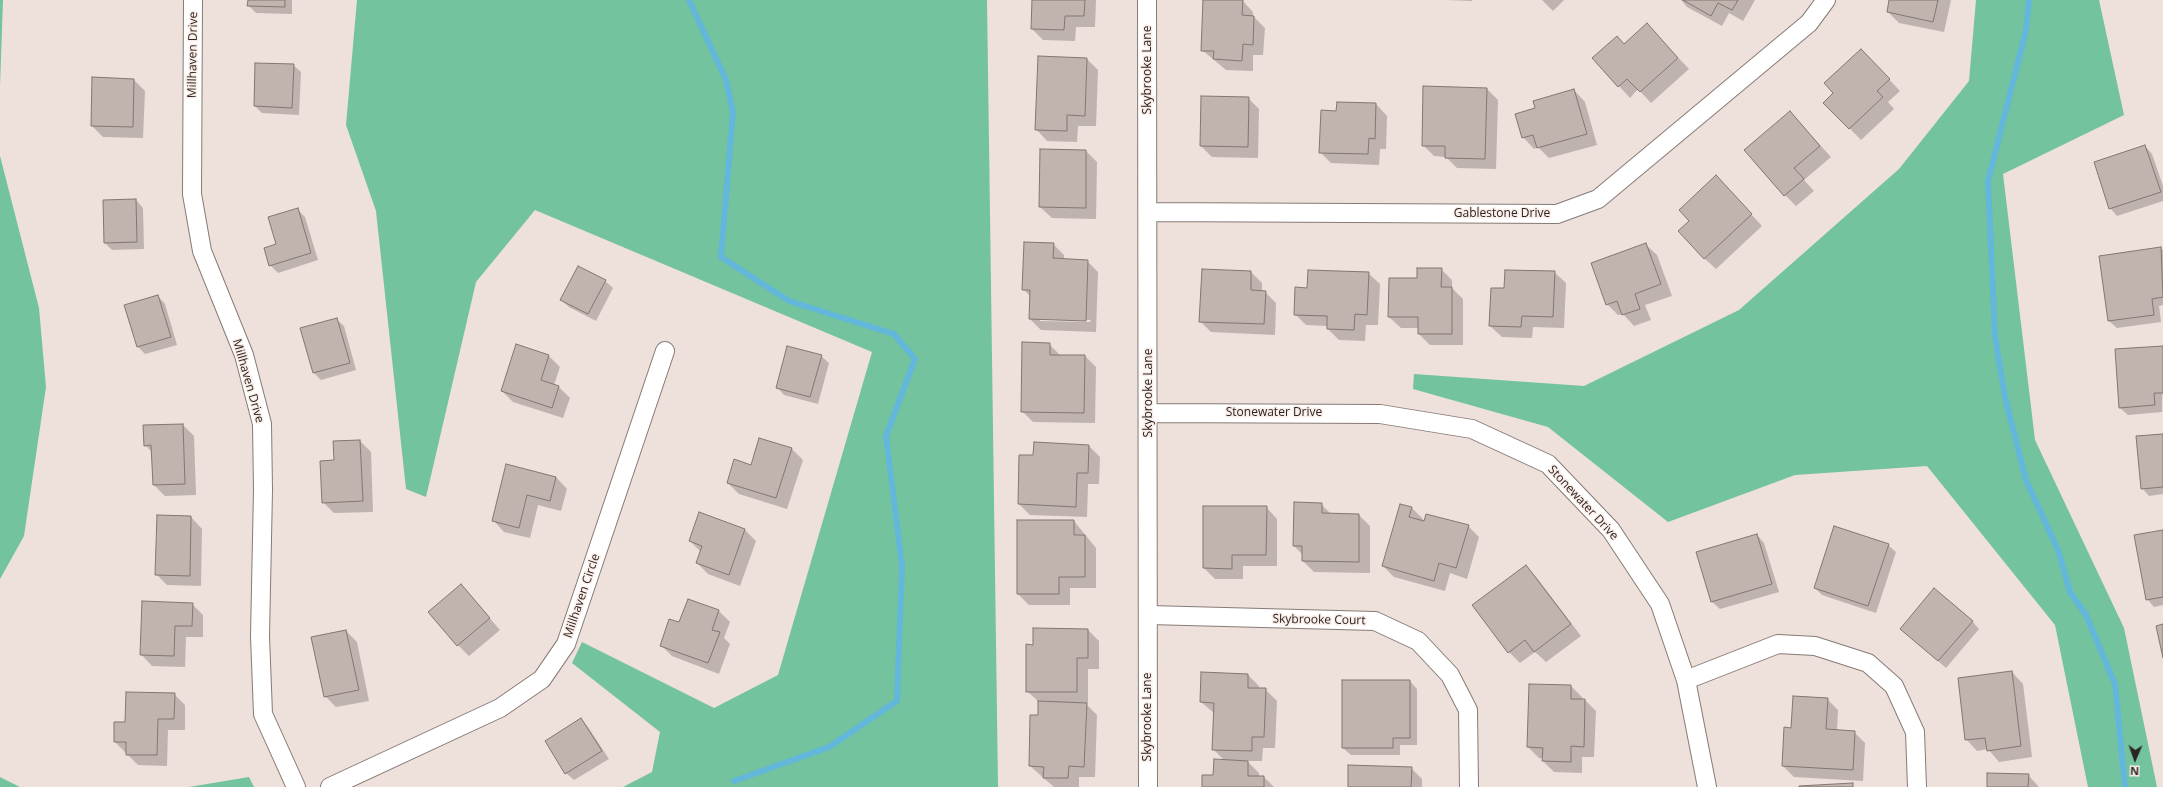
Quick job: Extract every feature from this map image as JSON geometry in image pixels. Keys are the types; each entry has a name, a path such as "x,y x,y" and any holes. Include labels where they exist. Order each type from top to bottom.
{"street":[{"name":"Millhaven Drive","path":"194,0 192,194 202,251 244,355 262,424 263,490 260,636 263,714 296,787"},
{"name":"Skybrooke Lane","path":"1147,0 1149,212 1148,787"},
{"name":"Gablestone Drive","path":"1149,212 1557,214 1598,199 1809,23 1826,0"},
{"name":"Millhaven Circle","path":"330,787 500,708 542,679 566,644 665,351"},
{"name":"Stonewater Drive","path":"1149,413 1380,414 1472,429 1548,464 1611,530 1660,604 1686,680 1707,787"},
{"name":"Skybrooke Court","path":"1149,615 1374,621 1418,640 1450,675 1468,710 1469,787"},
{"path":"1686,680 1778,644 1815,646 1868,663 1894,686 1915,732 1917,787"}],"green space":[{"path":"0,0 3,0 0,86"},
{"path":"357,0 987,0 998,787 623,787 652,772 660,732 572,663 582,642 714,708 778,675 872,352 535,210 476,282 426,497 406,489 376,211 346,125"},
{"path":"1976,0 2099,0 2124,115 2003,174 2035,440 2124,628 2157,787 2088,787 2055,625 1927,466 1795,475 1668,522 1548,427 1413,389 1414,374 1584,386 1739,310 1899,169 1969,81"},
{"path":"0,156 39,308 46,387 24,536 0,579"},
{"path":"0,777 20,787 0,787"},
{"path":"249,777 254,787 189,787"}],"building":[{"path":"248,0 285,0 285,7 247,6"},
{"path":"1032,0 1085,0 1084,16 1065,16 1064,30 1031,29"},
{"path":"1203,0 1243,0 1242,15 1254,16 1253,45 1243,44 1242,61 1213,59 1214,51 1201,51"},
{"path":"1683,0 1738,0 1732,10 1718,3 1711,16"},
{"path":"1889,0 1938,0 1933,22 1887,12"},
{"path":"1647,23 1678,58 1640,92 1627,79 1618,87 1592,58 1617,36 1624,44"},
{"path":"1861,49 1890,79 1877,91 1883,97 1849,129 1823,103 1833,93 1824,83"},
{"path":"1038,56 1087,58 1085,116 1067,115 1067,131 1035,130"},
{"path":"255,63 294,64 292,108 254,106"},
{"path":"92,77 134,79 133,127 91,126"},
{"path":"1423,86 1487,88 1485,159 1445,158 1445,146 1422,146"},
{"path":"1574,89 1587,134 1537,148 1533,135 1522,138 1515,114 1535,108 1533,101"},
{"path":"1201,96 1249,97 1248,147 1200,146"},
{"path":"1337,102 1376,103 1375,139 1369,138 1368,154 1319,153 1321,110 1336,111"},
{"path":"1790,111 1820,146 1794,168 1804,179 1784,196 1744,150"},
{"path":"2145,145 2161,192 2109,209 2094,162"},
{"path":"1040,149 1086,150 1086,208 1039,207"},
{"path":"1716,175 1752,214 1704,259 1678,231 1689,221 1679,210"},
{"path":"136,199 137,242 104,243 103,200"},
{"path":"298,208 311,253 269,266 264,248 276,244 268,217"},
{"path":"1024,242 1054,243 1053,258 1088,260 1086,321 1029,319 1030,290 1022,290"},
{"path":"1646,243 1661,284 1635,294 1640,309 1622,315 1617,301 1606,305 1591,263"},
{"path":"2161,247 2163,297 2152,299 2154,315 2108,321 2099,256"},
{"path":"578,266 606,280 588,314 560,300"},
{"path":"1417,268 1442,268 1441,287 1452,287 1452,334 1418,334 1418,317 1388,317 1389,278 1417,278"},
{"path":"1202,269 1251,271 1251,290 1266,291 1264,324 1199,322"},
{"path":"1308,270 1369,272 1367,315 1355,314 1354,330 1327,329 1327,316 1294,315 1295,287 1307,288"},
{"path":"1505,270 1555,271 1553,317 1522,316 1521,327 1489,326 1491,288 1504,288"},
{"path":"158,295 171,337 137,347 124,305"},
{"path":"337,318 350,363 313,373 300,328"},
{"path":"1022,342 1050,343 1050,355 1085,355 1084,413 1021,412"},
{"path":"516,344 549,355 541,380 559,386 552,408 501,391"},
{"path":"787,346 822,355 810,397 776,388"},
{"path":"2163,346 2163,393 2154,393 2155,405 2119,408 2115,349"},
{"path":"183,424 185,484 153,485 151,445 144,446 143,425"},
{"path":"2163,434 2163,487 2141,489 2136,436"},
{"path":"759,438 792,448 776,498 727,483 734,459 751,465"},
{"path":"360,440 363,501 322,503 320,461 334,460 333,441"},
{"path":"1034,442 1089,445 1088,473 1077,473 1076,507 1018,504 1019,455 1033,455"},
{"path":"506,464 556,477 550,501 527,495 519,528 492,521"},
{"path":"1294,502 1322,503 1322,513 1359,514 1359,562 1302,561 1302,546 1293,546"},
{"path":"1400,504 1412,507 1409,517 1424,521 1426,514 1469,525 1456,568 1439,563 1434,581 1382,566"},
{"path":"1203,506 1267,506 1266,555 1232,555 1232,569 1203,568"},
{"path":"699,512 745,529 729,575 696,563 702,546 689,541"},
{"path":"157,515 191,516 190,576 155,575"},
{"path":"1017,520 1074,520 1074,535 1085,535 1085,577 1059,577 1059,594 1017,594"},
{"path":"1834,526 1889,544 1868,606 1814,588"},
{"path":"2163,530 2163,597 2146,600 2134,535"},
{"path":"1757,534 1772,584 1711,602 1696,552"},
{"path":"1526,565 1571,624 1534,652 1525,640 1508,653 1472,605"},
{"path":"461,584 490,618 457,646 428,612"},
{"path":"1934,588 1973,621 1938,661 1900,629"},
{"path":"688,599 719,610 712,630 720,632 708,663 660,646 669,619 679,622"},
{"path":"142,601 193,603 192,626 175,626 174,656 140,655"},
{"path":"2163,624 2163,658 2156,626"},
{"path":"1033,628 1088,629 1088,658 1077,658 1077,692 1026,692 1026,644 1033,645"},
{"path":"346,630 359,690 324,697 311,637"},
{"path":"2012,671 2021,746 1987,751 1985,738 1965,740 1958,678"},
{"path":"1201,672 1248,674 1248,688 1266,688 1264,737 1252,737 1252,751 1212,750 1214,703 1200,702"},
{"path":"1342,680 1410,680 1410,738 1393,738 1393,748 1342,748"},
{"path":"1529,684 1571,685 1571,699 1585,699 1584,747 1571,746 1571,762 1542,761 1543,748 1527,747"},
{"path":"126,692 175,693 174,719 158,719 157,755 126,755 126,742 114,742 114,722 125,722"},
{"path":"1793,696 1828,698 1826,729 1855,731 1853,770 1782,766 1784,727 1791,728"},
{"path":"1038,701 1087,703 1084,767 1069,766 1068,778 1043,778 1044,767 1029,766 1030,715 1038,715"},
{"path":"581,718 602,751 565,774 545,741"},
{"path":"1214,759 1248,761 1248,776 1264,776 1264,787 1202,787 1202,775 1213,775"},
{"path":"1348,765 1412,767 1411,787 1348,787"},
{"path":"1987,773 2029,774 2028,787 1987,787"},
{"path":"1853,783 1853,787 1799,787 1799,786"}],"waterway":[{"path":"689,0 726,80 733,112 721,257 789,301 894,334 915,359 886,436 902,566 897,701 829,747 734,781"},
{"path":"2029,0 2026,30 1988,181 1995,336 2005,397 2026,480 2058,550 2070,592 2086,615 2115,684 2125,787"}]}
